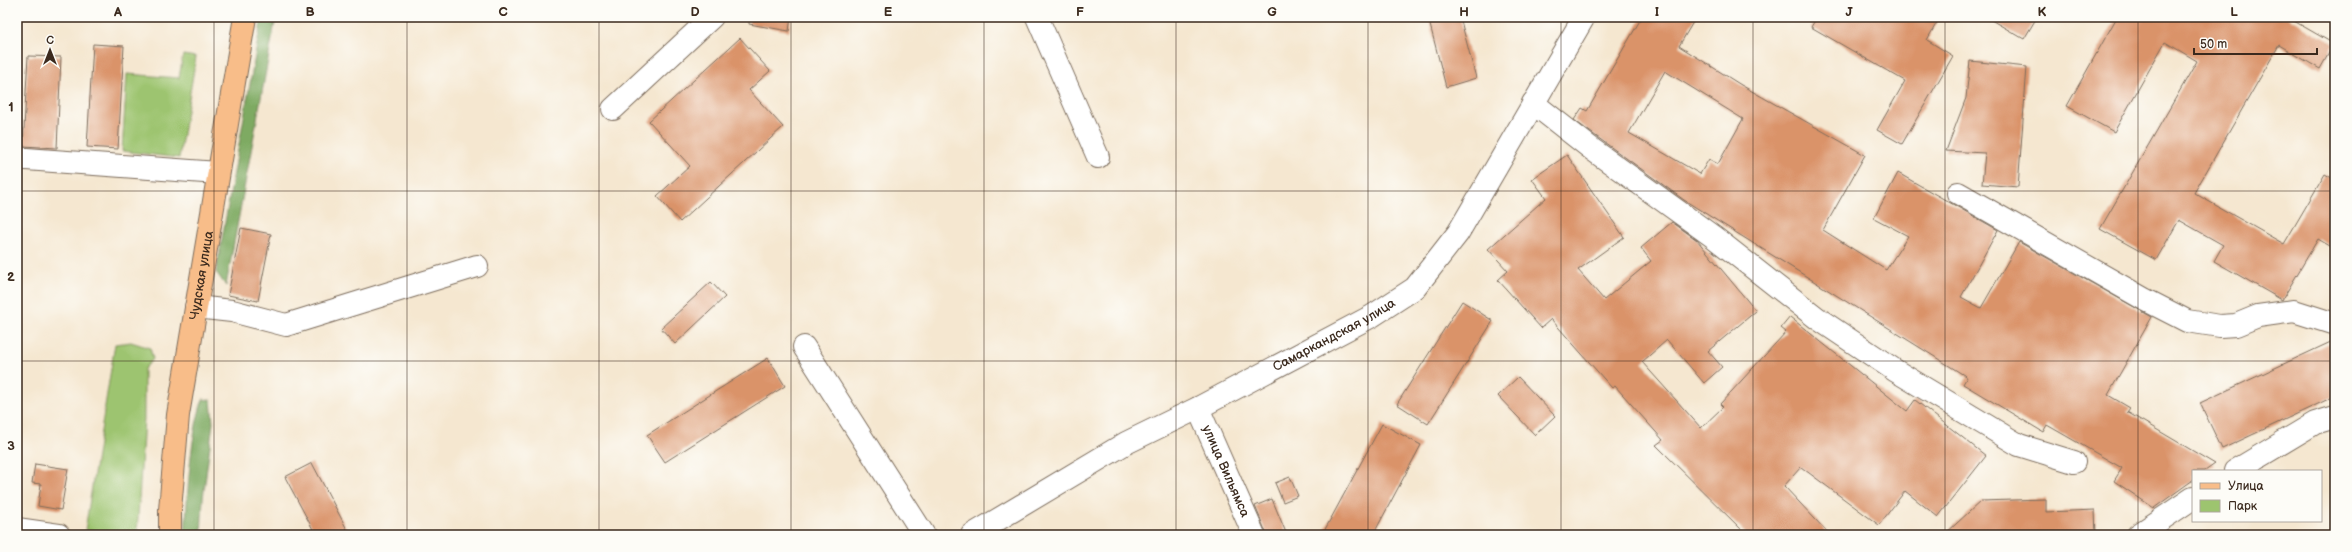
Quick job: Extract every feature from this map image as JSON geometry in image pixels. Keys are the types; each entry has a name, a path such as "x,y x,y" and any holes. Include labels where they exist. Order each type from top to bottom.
{"main road":[{"name":"Чудская улица","path":"170,535 170,510 178,415 244,17"}],"street":[{"path":"612,109 712,17"},
{"path":"1037,17 1098,157"},
{"name":"Самаркандская улица","path":"972,535 1126,443 1198,408 1372,316 1415,288 1458,233 1584,17"},
{"path":"1533,103 1593,150 1715,238 1817,318 1896,371 2019,445 2074,462"},
{"path":"26,159 218,172"},
{"path":"1958,193 2144,299 2187,321 2220,326 2236,325 2258,316 2294,311 2335,324"},
{"path":"196,307 232,311 286,325 477,266"},
{"path":"804,347 924,535"},
{"name":"улица Вильямса","path":"1198,408 1254,535"},
{"path":"2237,470 2316,423 2335,418"},
{"path":"2138,535 2192,499"},
{"path":"17,529 59,535"}],"green space":[{"path":"262,17 276,17 226,286 216,272"},
{"path":"183,55 196,57 179,158 122,151 127,74 179,78"},
{"path":"131,342 150,348 153,359 144,369 144,418 137,534 85,530 115,344"},
{"path":"203,399 211,400 213,423 203,498 201,535 185,535 192,449 198,415"}],"building":[{"path":"749,17 791,17 789,31 749,24"},
{"path":"1428,17 1460,17 1476,78 1446,87"},
{"path":"1642,17 1696,17 1679,46 1741,85 1865,155 1823,230 1886,270 1908,236 1874,218 1898,173 1998,230 1961,297 1981,308 2019,242 2152,317 2108,395 2130,408 2127,412 2215,464 2206,470 2192,470 2192,481 2154,508 2114,481 2122,468 2047,425 2043,432 1963,384 1967,377 1684,200 1574,120 1582,108 1587,111","holes":["1665,71 1743,119 1718,164 1709,159 1700,174 1629,133"]},
{"path":"1817,17 1940,17 1927,40 1953,56 1902,144 1877,130 1905,81 1811,27"},
{"path":"1986,17 2037,17 2024,39"},
{"path":"2117,17 2287,17 2334,44 2320,69 2279,45 2194,193 2284,244 2325,174 2335,180 2335,249 2318,239 2282,300 2214,261 2223,245 2179,220 2156,260 2100,229 2197,61 2165,42 2114,132 2067,106"},
{"path":"740,38 770,71 749,90 783,127 680,222 657,196 690,166 649,121"},
{"path":"93,44 124,46 118,149 87,147"},
{"path":"28,56 61,57 57,148 23,146"},
{"path":"1970,61 2027,67 2018,187 1982,184 1985,153 1946,151 1966,98"},
{"path":"1567,155 1624,237 1578,270 1604,300 1651,261 1641,248 1672,222 1697,240 1756,311 1708,351 1722,367 1704,383 1667,340 1642,362 1701,428 1723,407 1720,404 1786,332 1781,328 1790,317 1907,411 1915,400 1986,456 1938,517 1905,491 1879,525 1801,467 1784,486 1830,535 1747,535 1656,445 1663,440 1615,386 1612,388 1551,319 1541,328 1498,280 1508,271 1488,249 1546,198 1532,179"},
{"path":"241,228 271,234 258,301 228,295"},
{"path":"711,282 725,297 675,344 661,328"},
{"path":"1462,301 1493,321 1428,424 1397,404"},
{"path":"2335,340 2335,396 2222,449 2200,403"},
{"path":"768,358 785,386 665,462 647,435"},
{"path":"1518,377 1555,416 1535,435 1498,396"},
{"path":"1382,424 1421,445 1373,535 1322,535"},
{"path":"312,463 350,535 316,535 285,477"},
{"path":"35,464 68,469 61,510 38,506 41,484 32,483"},
{"path":"1290,477 1298,496 1283,502 1275,483"},
{"path":"1272,499 1287,535 1267,535 1255,506"},
{"path":"2046,499 2046,512 2095,510 2096,535 1944,535 1981,501"}]}
